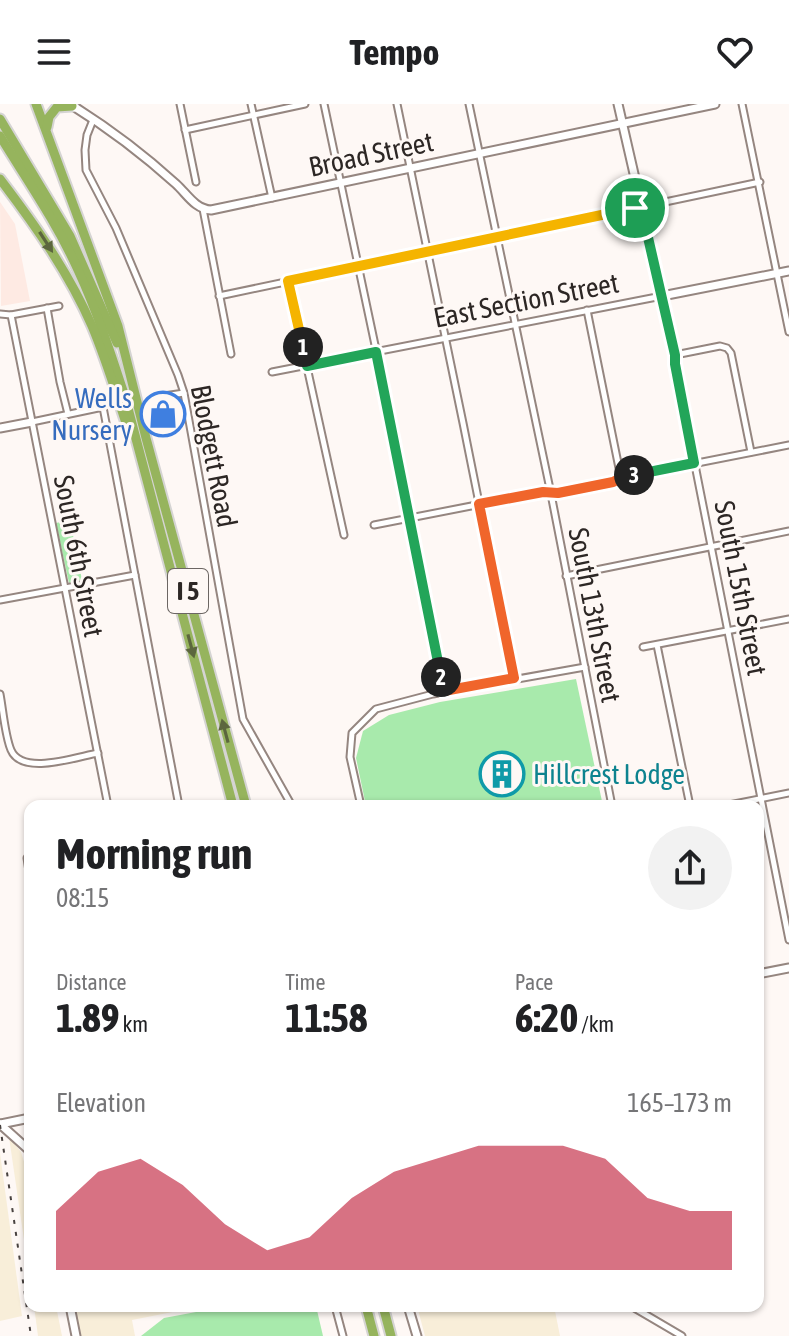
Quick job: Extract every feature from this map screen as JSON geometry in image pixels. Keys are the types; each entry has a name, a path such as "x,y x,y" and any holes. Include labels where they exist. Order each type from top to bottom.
{"highway":[{"path":"36,104 118,326 129,376"},
{"path":"46,131 49,117 57,107 71,105"},
{"name":"I 5","path":"0,119 70,236 129,376 244,800"},
{"name":"I 5","path":"0,136 58,232 102,327 125,397 231,800"},
{"path":"0,179 45,240 92,325 157,517"},
{"path":"368,1312 374,1336"},
{"path":"384,1312 392,1336"}],"street":[{"path":"180,104 196,182"},
{"path":"251,104 272,198"},
{"path":"185,130 305,104"},
{"path":"324,104 444,691"},
{"path":"397,104 514,678"},
{"name":"South 13th Street","path":"469,104 611,800"},
{"name":"South 15th Street","path":"618,104 675,355 761,798"},
{"name":"Broad Street","path":"203,209 272,198 715,104"},
{"path":"742,104 789,332"},
{"path":"71,105 134,149 203,209 231,354"},
{"name":"Blodgett Road","path":"94,119 87,135 86,170 116,228 184,393 243,719 289,800"},
{"path":"219,296 760,182"},
{"name":"East Section Street","path":"272,372 789,271"},
{"path":"288,281 344,535"},
{"path":"0,314 11,315 59,306"},
{"path":"47,308 68,414"},
{"path":"587,310 621,478"},
{"name":"South 6th Street","path":"11,315 107,800"},
{"path":"675,355 720,346 731,353 751,452"},
{"path":"157,397 184,393"},
{"path":"0,428 103,407 178,800"},
{"path":"374,525 543,492 558,493 789,445"},
{"path":"566,576 789,531"},
{"path":"0,600 135,575"},
{"path":"643,647 789,619"},
{"path":"657,645 689,800"},
{"path":"360,800 350,757 352,733 376,709 444,691 585,667"},
{"path":"0,694 10,750 16,758 25,763 45,763 98,753"},
{"path":"752,800 789,793"},
{"name":"South 15th Street","path":"764,813 789,940"},
{"path":"764,973 789,968"},
{"path":"0,1124 24,1119"},
{"path":"0,1124 24,1146"},
{"path":"71,1312 76,1336"},
{"path":"337,1312 343,1336"},
{"path":"410,1312 417,1336"},
{"path":"641,1312 682,1336"}],"shaded area":[{"path":"0,202 15,224 30,301 1,306"},
{"path":"9,1137 21,1152 24,1162 24,1240"},
{"path":"0,1153 22,1316 0,1321"},
{"path":"35,1312 57,1312 62,1336 38,1336"},
{"path":"73,1312 173,1312 132,1320 135,1336 79,1336"},
{"path":"419,1312 555,1312 560,1336 425,1336"}],"green space":[{"path":"70,520 82,580 69,583 56,523"},
{"path":"576,679 602,800 365,800 356,758 363,731 389,715 440,702"},
{"path":"196,1312 317,1312 323,1336 141,1336 164,1318"}],"railway":[{"path":"0,1125 24,1288"},
{"path":"27,1312 31,1336"}],"place":[{"name":"Wells Nursery","path":"163,414"},
{"name":"Hillcrest Lodge","path":"502,774"}],"route":[{"path":"641,207 660,289 694,463 558,493 543,492 479,504 514,678 444,691 376,352 307,366 288,281 635,208 641,207"}]}
